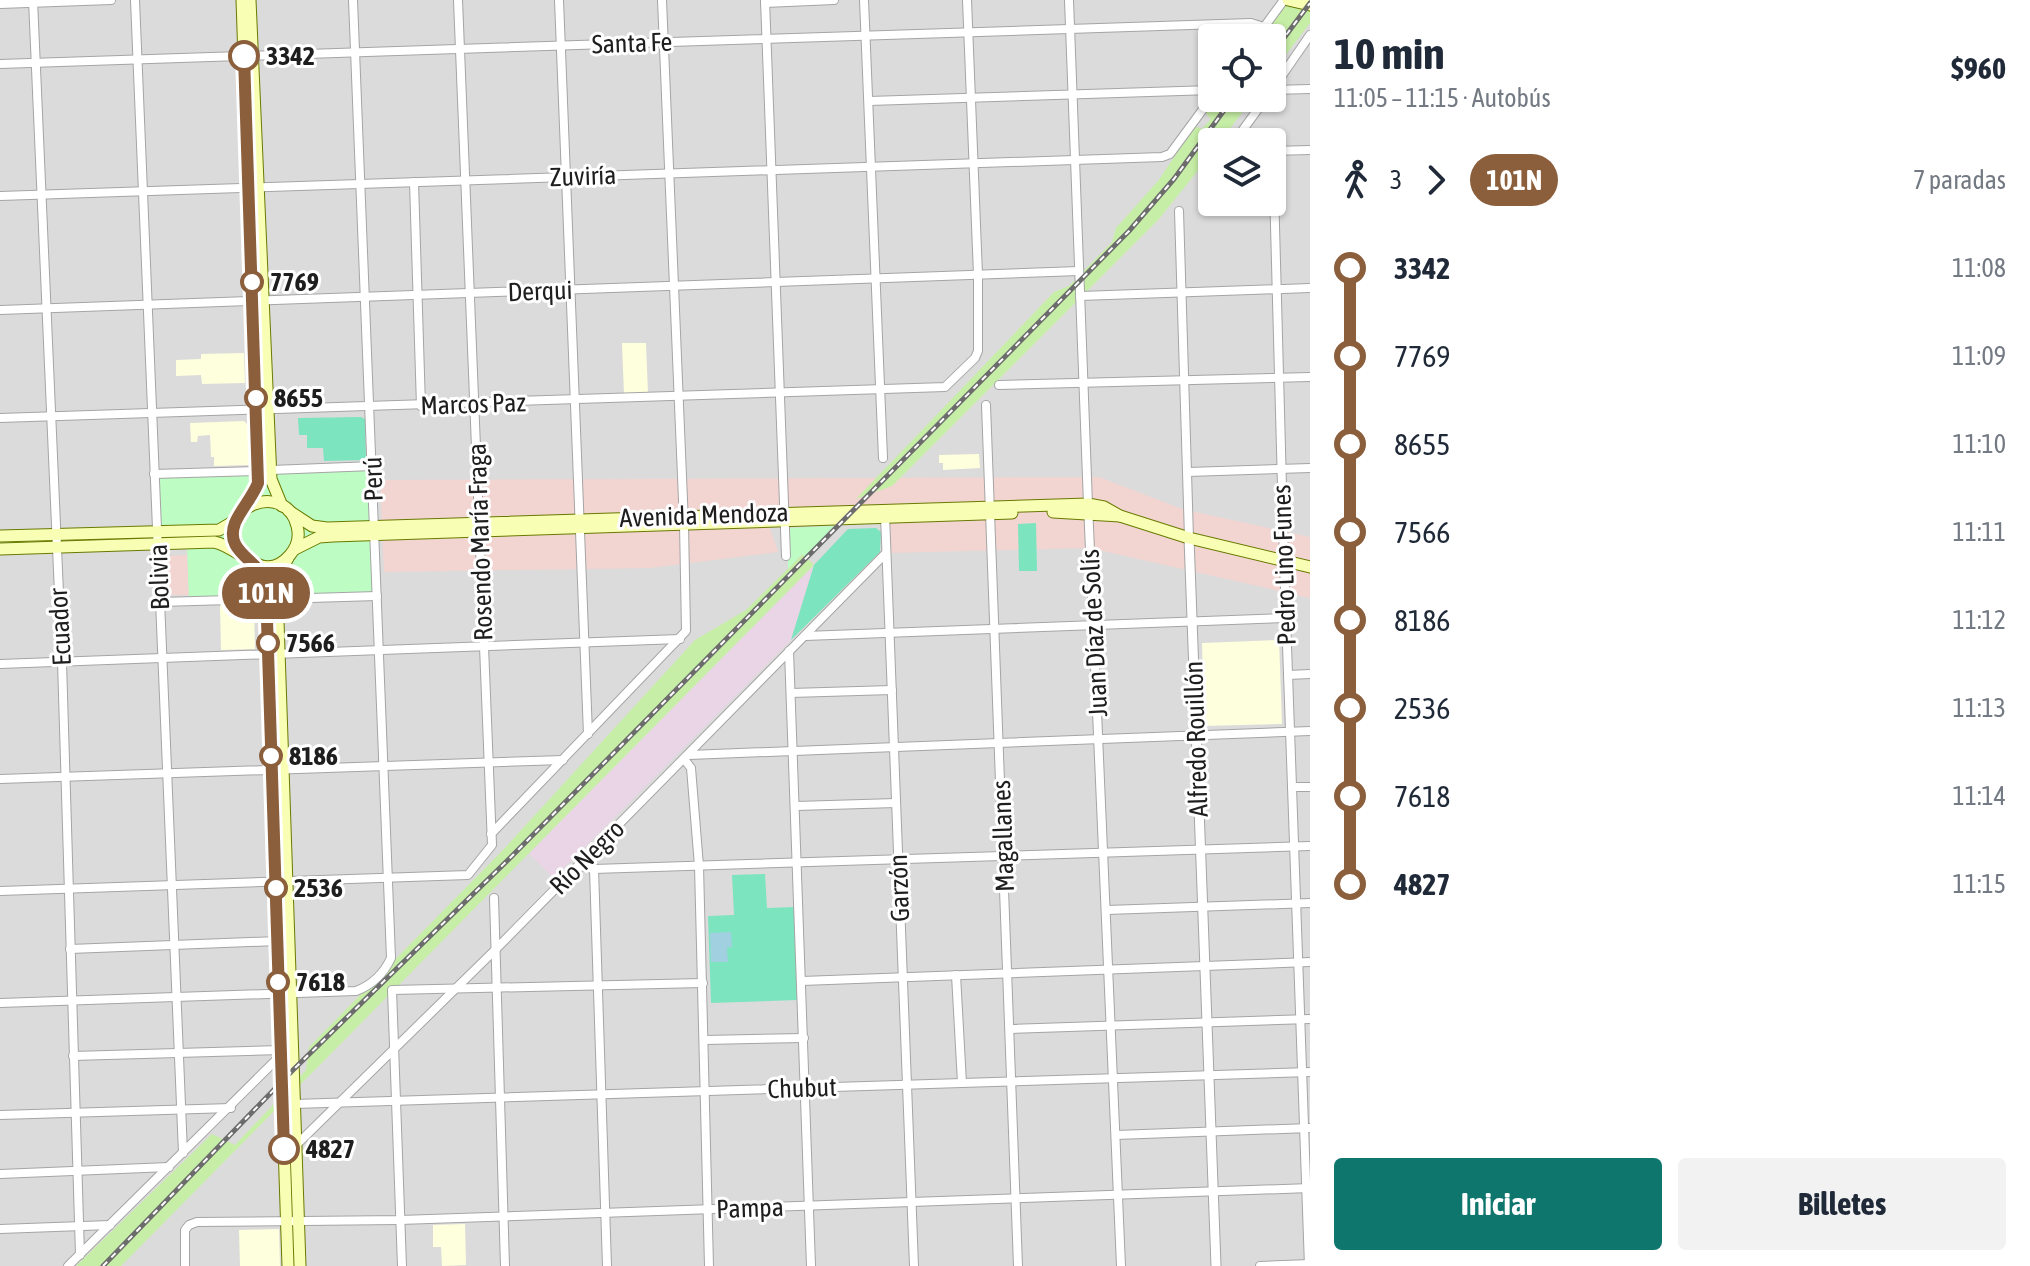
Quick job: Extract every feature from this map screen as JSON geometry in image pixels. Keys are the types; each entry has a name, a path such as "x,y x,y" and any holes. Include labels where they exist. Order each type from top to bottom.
{"main road":[{"path":"0,549 55,541 157,538 219,530 236,520 264,470 248,56 242,0"},
{"path":"248,56 250,0"},
{"path":"1286,0 1310,5"},
{"path":"264,470 298,529 272,599 285,993 296,1145 288,1266"},
{"path":"244,509 263,501 286,508"},
{"name":"Avenida Mendoza","path":"286,508 312,526 375,530 1104,507 1120,516 1189,538 1310,567"},
{"path":"236,520 233,538 241,555"},
{"name":"Avenida Mendoza","path":"291,554 319,537 375,530"},
{"path":"0,536 55,541"},
{"path":"157,538 227,545 253,564 272,599"},
{"path":"253,564 271,566 291,554"},
{"path":"281,882 277,941 285,993 281,1052 284,1157 300,1266"}],"street":[{"path":"0,4 111,0"},
{"name":"Bolivia","path":"135,0 183,1153"},
{"name":"Perú","path":"285,993 356,991 367,986 387,968 391,958 353,0"},
{"name":"Rosendo María Fraga","path":"388,878 468,875 492,845 458,0"},
{"path":"559,0 588,734"},
{"path":"491,834 686,631 662,0"},
{"path":"786,556 765,1 834,0"},
{"path":"864,0 883,458"},
{"path":"967,0 978,275"},
{"name":"Juan Díaz de Solís","path":"1069,0 1121,1266"},
{"path":"1266,24 1286,0"},
{"name":"Ecuador","path":"33,1 62,662 80,1255"},
{"name":"Santa Fe","path":"1221,24 1254,24"},
{"name":"Santa Fe","path":"0,64 1198,25"},
{"path":"1286,70 1310,35"},
{"path":"1286,90 1310,89"},
{"path":"869,101 1198,90"},
{"name":"Zuviría","path":"0,196 1166,156 1200,112"},
{"path":"1286,151 1310,150"},
{"path":"414,182 421,406"},
{"name":"Alfredo Rouillón","path":"1179,211 1216,1266"},
{"name":"Pedro Lino Funes","path":"1275,216 1298,962 1305,1019 1309,1265"},
{"name":"Derqui","path":"0,310 1079,271"},
{"name":"Marcos Paz","path":"0,418 945,387 977,354 978,275"},
{"path":"1080,296 1310,288"},
{"path":"999,385 1310,377"},
{"name":"Magallanes","path":"986,405 1018,1266"},
{"path":"154,474 373,466"},
{"path":"1188,472 1310,468"},
{"name":"Garzón","path":"885,514 914,1266"},
{"name":"Río Negro","path":"284,1157 579,866 886,553"},
{"path":"160,602 377,596"},
{"path":"805,636 1286,618"},
{"path":"0,664 680,639"},
{"path":"789,651 811,1266"},
{"path":"1288,675 1310,674"},
{"path":"791,693 892,690"},
{"path":"709,1266 699,866 691,768 687,757 1310,731"},
{"path":"0,779 563,760"},
{"path":"1292,787 1310,787"},
{"path":"796,806 896,803"},
{"path":"579,866 594,869 1310,846"},
{"path":"594,869 607,1266"},
{"path":"0,891 388,878"},
{"path":"494,898 505,1266"},
{"path":"1107,910 1310,903"},
{"path":"70,949 277,941"},
{"path":"802,981 1310,962"},
{"path":"956,975 962,1083"},
{"path":"402,1266 392,990 703,983"},
{"path":"0,1003 285,993"},
{"path":"1010,1029 1305,1019"},
{"path":"705,1040 804,1038"},
{"path":"73,1056 281,1052"},
{"path":"68,1266 231,1108 281,1052"},
{"name":"Chubut","path":"294,1104 1306,1072"},
{"path":"0,1115 231,1108"},
{"path":"1116,1135 1307,1128"},
{"path":"0,1174 169,1167"},
{"name":"Pampa","path":"185,1266 185,1230 197,1222 400,1220 1308,1188"},
{"path":"0,1229 110,1225"},
{"path":"1260,1266 1309,1265"}],"shaded area":[{"path":"0,0 1310,0 1310,1266 0,1266"},
{"path":"622,343 646,343 648,394 624,395"},
{"path":"244,353 245,383 202,384 201,375 176,376 176,360 201,359 201,354"},
{"path":"244,421 248,425 249,465 214,466 210,435 198,436 197,442 191,442 190,423"},
{"path":"979,454 980,468 943,470 943,463 939,463 939,455"},
{"path":"1099,477 1182,509 1310,537 1310,598 1090,548 886,553 885,518 768,522 778,552 650,568 384,572 380,480"},
{"path":"187,555 189,595 166,595 165,556"},
{"path":"814,565 791,640 554,878 527,852"},
{"path":"254,605 255,649 221,650 220,606"},
{"path":"1279,640 1282,724 1204,726 1202,643"},
{"path":"465,1224 466,1265 442,1266 441,1247 433,1247 433,1225"},
{"path":"279,1229 280,1266 240,1266 239,1230"}],"green space":[{"path":"1290,0 1310,0 1310,23 1286,55 1286,24 1272,24"},
{"path":"1205,112 1242,112 1230,128 1203,128 1211,119"},
{"path":"1195,126 1200,128 1198,170 1159,219 892,486 856,499 1054,292 1069,286 1112,242 1116,228 1158,181"},
{"path":"298,418 365,419 366,460 324,461 323,448 307,448 307,435 299,435"},
{"path":"373,466 377,596 189,601 187,543 157,544 154,474"},
{"path":"1036,523 1037,571 1019,571 1018,524"},
{"path":"834,526 805,557 802,554 788,569 788,528"},
{"path":"876,528 881,532 880,552 791,640 814,565 848,529"},
{"path":"803,554 814,565 121,1266 76,1266 212,1134 235,1145 306,1070 309,1047 502,851 695,640 746,610"},
{"path":"765,874 767,908 795,907 797,1000 711,1003 708,916 734,915 732,875"}],"water":[{"path":"731,932 732,947 727,948 728,962 711,962 710,933"}],"railway":[{"path":"1286,35 1310,3"},
{"path":"103,1266 293,1070 513,855 1129,231 1174,179 1223,112"}],"bus line":[{"name":"101N","path":"244,56 258,483 236,520 233,538 241,555 253,564 263,578 266,589 284,1149"}],"place":[{"name":"3342","path":"244,56"},
{"name":"7769","path":"252,282"},
{"name":"8655","path":"256,398"},
{"name":"7566","path":"268,643"},
{"name":"8186","path":"271,756"},
{"name":"2536","path":"276,888"},
{"name":"7618","path":"278,982"},
{"name":"4827","path":"284,1149"}]}
